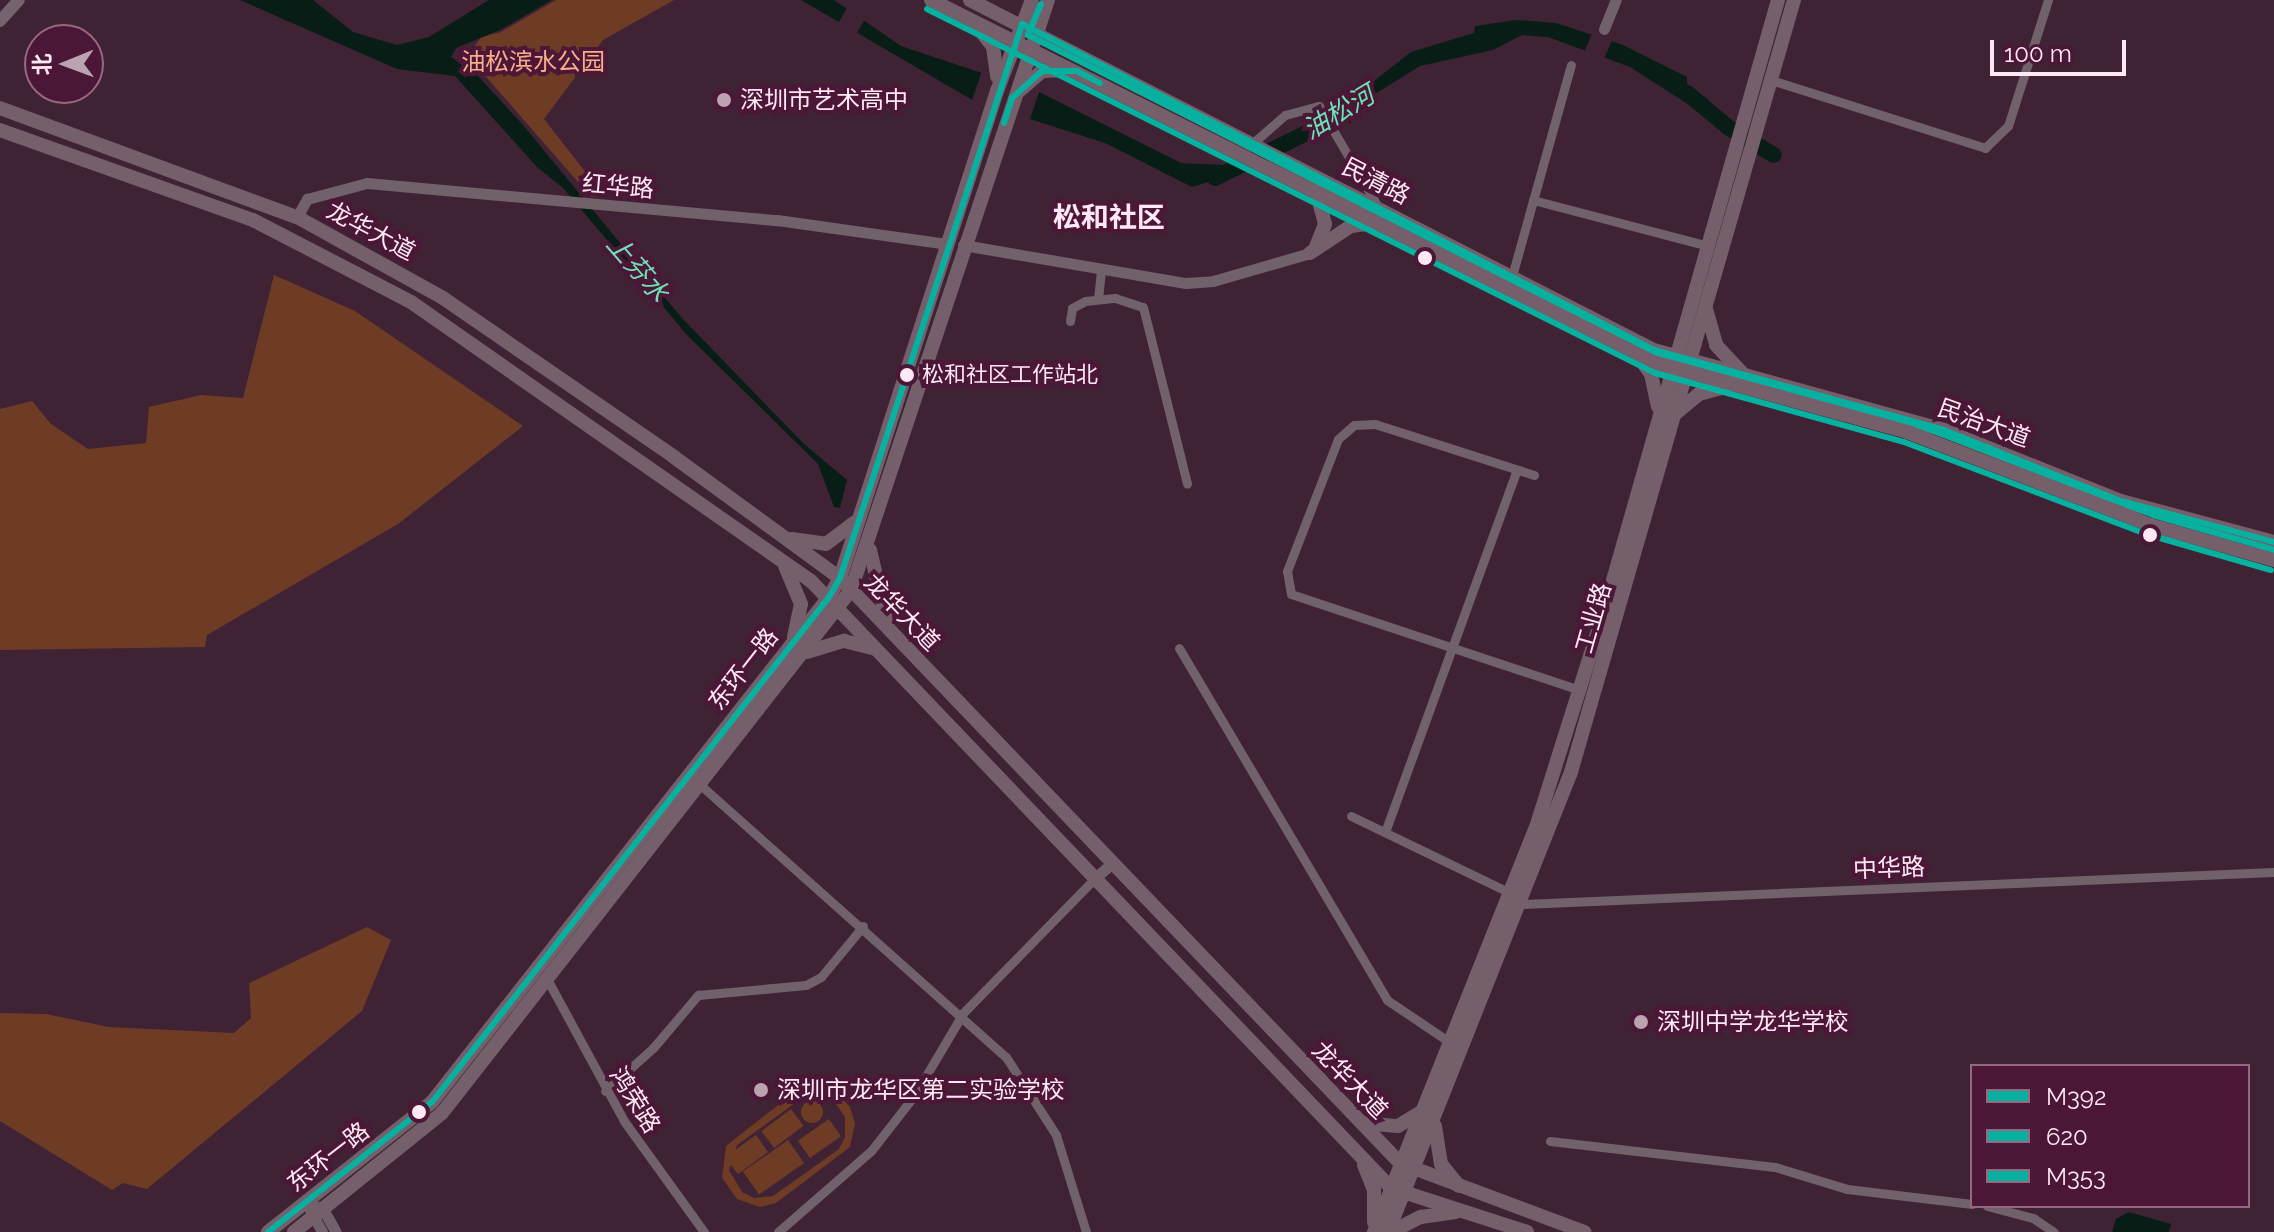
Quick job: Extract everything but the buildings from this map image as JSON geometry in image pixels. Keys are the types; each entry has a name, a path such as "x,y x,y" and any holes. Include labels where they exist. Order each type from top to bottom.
{"main road":[{"path":"0,21 19,0"},
{"name":"民清路","path":"931,0 1267,165 1635,353 1680,365"},
{"path":"971,0 1004,0"},
{"name":"民清路","path":"971,0 1283,157 1680,365"},
{"name":"东环一路","path":"834,602 853,530 956,244 1012,98 1024,79 1030,47 1032,0"},
{"name":"东环一路","path":"268,1232 432,1102 688,774 834,602 851,590 884,497 956,244 1000,72 1015,40 1029,28 1048,0"},
{"name":"工业路","path":"1680,365 1707,298 1748,161 1754,112 1778,0"},
{"name":"工业路","path":"1389,1232 1406,1167 1522,904 1571,772 1733,156 1771,80 1794,0"},
{"path":"967,16 989,40 1000,72"},
{"path":"1024,79 1047,69 1077,71"},
{"name":"龙华大道","path":"2,108 297,217 443,298 783,536 840,578 1406,1167 1585,1232"},
{"name":"龙华大道","path":"0,130 253,220 411,302 783,562 834,602 1362,1157 1398,1190 1527,1232"},
{"path":"1310,253 1322,240 1325,224 1316,191"},
{"path":"1310,253 1351,226 1382,224"},
{"path":"1635,353 1651,374 1666,416 1699,394 1744,383 1716,345 1707,298"},
{"name":"民治大道","path":"1680,365 1907,432 2150,525 2274,560"},
{"name":"民治大道","path":"1744,383 1944,430 2121,501 2274,542"},
{"name":"工业路","path":"1430,1112 1451,1043 1510,893 1580,690 1666,416"},
{"path":"783,536 821,545 853,530"},
{"path":"870,541 874,581 889,630"},
{"path":"783,562 801,604 797,649 844,641 883,654"},
{"name":"东环一路","path":"294,1232 442,1113 701,785 797,649"},
{"path":"1362,1123 1398,1126 1430,1112 1438,1155 1462,1189"},
{"path":"1362,1157 1374,1190 1373,1232"},
{"name":"工业路","path":"1373,1232 1398,1190"},
{"path":"1389,1232 1430,1214 1468,1212"}],"street":[{"path":"1604,29 1616,0"},
{"path":"1771,80 1985,148 2008,126 2048,0"},
{"path":"1512,276 1571,65"},
{"path":"1253,143 1293,111 1314,105 1323,109 1378,207"},
{"name":"红华路","path":"297,217 307,199 367,183 566,204 777,220 956,244 1195,283 1310,253"},
{"path":"1533,200 1708,246"},
{"path":"1098,299 1101,269"},
{"path":"1070,321 1075,305 1098,299 1127,300 1143,307 1187,484"},
{"path":"1534,475 1375,424 1354,425 1338,439 1287,571 1291,594 1580,690"},
{"path":"1385,832 1517,470"},
{"path":"1179,648 1387,1000 1451,1043"},
{"path":"688,774 963,1013 1006,1057 1042,1107 1068,1163 1086,1232"},
{"path":"1351,816 1510,893 1522,904"},
{"path":"778,1232 838,1184 886,1133 927,1077 963,1013 1112,863"},
{"name":"中华路","path":"1522,904 2274,872"},
{"path":"605,1091 653,1048 698,995 806,985 821,977 863,926"},
{"name":"鸿荣路","path":"547,979 605,1091 704,1232"},
{"path":"1550,1141 1775,1167 1847,1189 1970,1204"},
{"path":"306,1202 336,1232"},
{"path":"1995,1208 2033,1218 2054,1232"},
{"path":"318,1212 322,1232"}],"green space":[{"name":"油松滨水公园","path":"556,0 674,0 603,40 544,119 605,197 591,197 468,56 481,37 501,32"},
{"path":"274,275 355,311 523,426 398,524 207,635 205,647 0,650 0,409 32,401 51,424 88,449 146,443 149,407 201,395 243,398"},
{"path":"367,927 391,940 362,1011 147,1189 123,1183 112,1190 0,1121 0,1013 46,1014 109,1027 234,1033 251,1018 249,983"},
{"path":"815,1087 839,1095 850,1107 855,1123 850,1147 776,1203 760,1207 737,1199 722,1178 726,1146 792,1094","holes":["822,1096 834,1101 845,1117 845,1137 839,1149 773,1196 754,1198 742,1192 729,1170 737,1145 802,1098"]},
{"path":"808,1101 816,1101 823,1112 816,1123 808,1123 801,1116 801,1108"},
{"path":"791,1109 804,1126 774,1148 761,1131"},
{"path":"829,1119 841,1136 810,1158 798,1141"},
{"path":"756,1135 768,1152 738,1174 730,1164 735,1150"},
{"path":"788,1140 804,1163 759,1194 743,1172"}],"water":[{"name":"上芬水","path":"240,0 313,0 353,32 397,45 429,37 489,0 552,0 500,30 456,48 451,57 479,77 523,125 681,317 803,443 847,480 840,508 834,507 818,464 687,335 564,189 537,167 455,76 397,69"},
{"path":"801,0 834,0 901,46 1039,92 1181,163 1224,165 1238,173 1192,187 1105,143 974,101"},
{"path":"1516,20 1556,23 1623,45 1687,77 1687,84 1709,100 1697,110 1630,67 1548,37 1522,35 1493,50 1420,66 1370,97 1350,124 1336,103 1337,99 1346,103 1411,52 1474,33 1475,26"},
{"path":"2129,1212 2171,1224 2169,1232 2112,1232 2116,1219"}],"pier":[{"path":"849,5 865,19 855,36 837,25"},
{"path":"1594,29 1613,37 1602,63 1583,55"},
{"path":"983,68 1041,88 1028,124 971,104"}],"waterway":[{"name":"油松河","path":"1687,93 1729,128 1774,155"},
{"name":"油松河","path":"1215,178 1343,115 1360,101"}],"transit line":[{"name":"M353","path":"1041,4 1028,35 1655,352 1910,422 2153,515 2274,550"},
{"name":"620","path":"927,9 1655,373 1904,442 2146,534 2271,570"},
{"name":"M392","path":"268,1232 432,1102 829,597 840,578 1022,24 1654,350 1944,430 2121,501 2274,542"},
{"name":"M392","path":"1004,123 1012,98 1042,71 1077,71 1100,83"}],"place":[{"name":"深圳市艺术高中","path":"724,100"},
{"name":"松和社区工作站北","path":"907,375"},
{"name":"深圳中学龙华学校","path":"1641,1022"},
{"name":"深圳市龙华区第二实验学校","path":"761,1090"}],"district":[{"name":"松和社区","path":"1109,218"}]}
